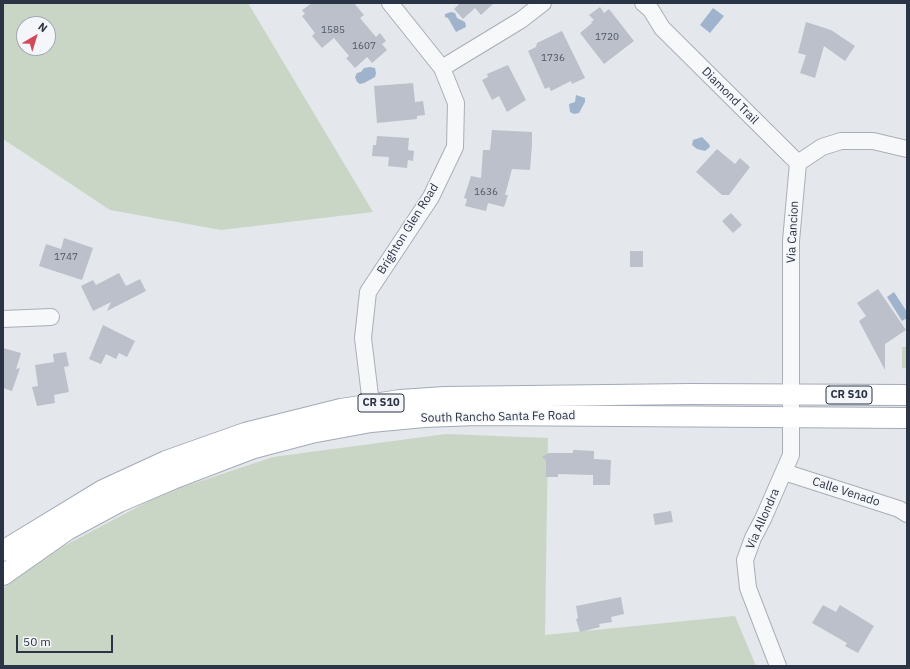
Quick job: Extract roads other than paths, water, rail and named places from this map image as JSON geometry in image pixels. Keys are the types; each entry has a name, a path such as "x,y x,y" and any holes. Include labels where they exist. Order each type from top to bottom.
{"main road":[{"name":"South Rancho Santa Fe Road","path":"3,551 103,490 166,461 245,433 311,415 371,404 445,397 792,394 907,395"},
{"name":"South Rancho Santa Fe Road","path":"3,575 67,530 118,502 213,462 254,448 311,433 371,422 424,417 470,415 791,416 907,418"}],"street":[{"name":"Brighton Glen Road","path":"371,404 363,338 368,292 431,197 455,147 456,103 442,68 390,3"},
{"path":"442,68 521,20 543,3"},
{"name":"Diamond Trail","path":"643,3 651,10 662,28 798,163"},
{"path":"798,163 822,147 841,141 873,141 907,149"},
{"name":"Via Cancion","path":"791,416 791,241 798,163"},
{"path":"3,319 51,317"},
{"name":"Via Allondra","path":"778,666 748,588 745,560 753,538 791,455 791,416"},
{"name":"Calle Venado","path":"784,472 898,509 907,514"}],"water":[{"path":"713,8 724,16 710,33 700,25"},
{"path":"451,12 455,13 457,18 465,22 466,27 456,32 448,18 445,17 445,14"},
{"path":"364,68 375,68 375,77 364,83 360,84 357,82 355,77 357,73 361,72"},
{"path":"576,95 585,98 585,102 579,113 574,114 570,112 569,104 575,102"},
{"path":"702,137 710,147 705,151 697,149 692,145 693,140"},
{"path":"894,292 907,312 907,318 902,321 887,297"}]}
